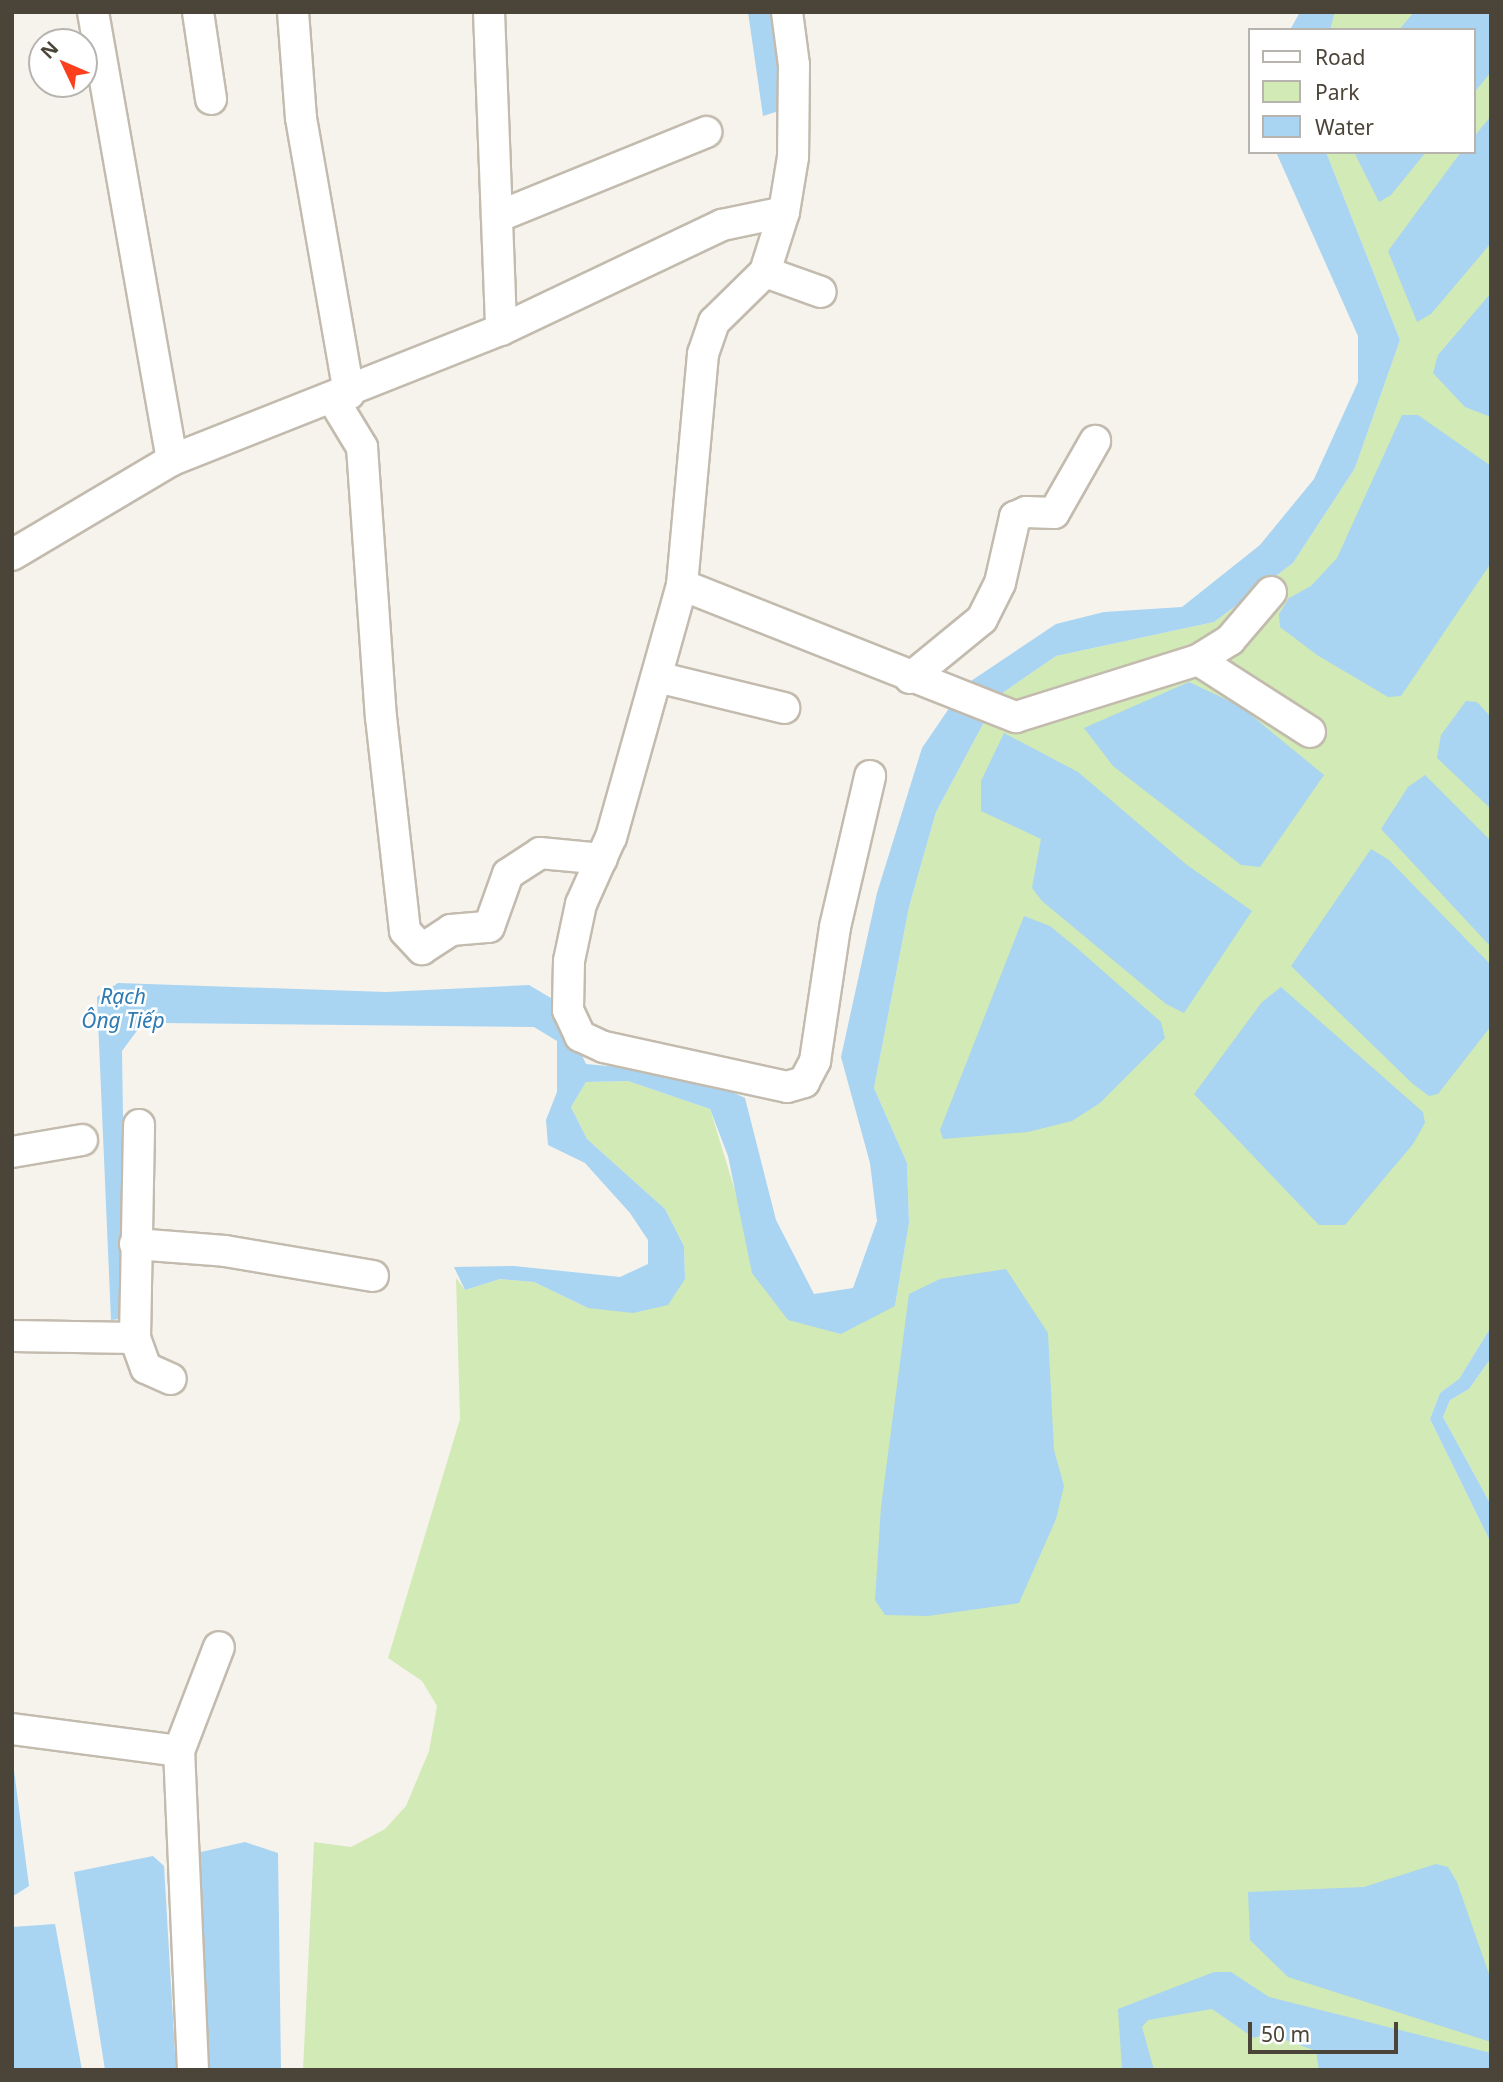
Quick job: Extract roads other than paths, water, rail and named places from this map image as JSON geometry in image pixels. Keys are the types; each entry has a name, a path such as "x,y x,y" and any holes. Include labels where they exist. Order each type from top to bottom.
{"street":[{"path":"93,12 172,460"},
{"path":"198,12 211,99"},
{"path":"293,12 301,118 342,398 362,447 382,717 405,931 422,949 451,930 489,927 501,886 523,859 540,853 602,859"},
{"path":"489,12 501,330"},
{"path":"788,12 793,118 785,212 765,272 714,322 703,354 682,585 602,859 581,904 569,961 568,1010 580,1036 604,1047 787,1087 804,1082 815,1060 835,927 870,776"},
{"path":"497,217 706,132"},
{"path":"12,555 172,460 257,425 342,398 501,330 722,225 785,212"},
{"path":"765,272 821,292"},
{"path":"921,683 982,619 1000,583 1015,517 1026,512 1054,513 1095,441"},
{"path":"682,585 921,683 1016,718 1198,660 1230,640 1271,592"},
{"path":"1198,660 1310,732"},
{"path":"657,677 784,708"},
{"path":"139,1125 135,1338 146,1368 171,1379"},
{"path":"12,1152 82,1140"},
{"path":"135,1244 225,1251 373,1276"},
{"path":"12,1336 135,1338"},
{"path":"193,2070 179,1751 219,1647"},
{"path":"12,1729 179,1751"}],"water":[{"path":"748,12 774,12 782,110 763,116"},
{"path":"1300,12 1335,12 1331,28 1291,28"},
{"path":"1414,12 1491,12 1491,72 1475,92 1475,28 1401,28"},
{"path":"1491,116 1491,243 1431,314 1417,322 1388,251 1460,154 1475,154 1475,136"},
{"name":"Rạch Ông Tiếp","path":"1277,154 1327,154 1400,340 1355,468 1293,563 1214,622 1056,656 998,696 936,812 909,907 874,1088 907,1163 909,1223 895,1306 841,1334 788,1320 752,1273 728,1156 710,1109 628,1081 586,1082 571,1107 587,1139 665,1209 684,1246 685,1279 668,1305 633,1313 588,1308 534,1282 500,1279 465,1290 454,1267 514,1266 620,1277 648,1264 648,1240 630,1213 585,1163 548,1145 546,1120 557,1092 557,1041 534,1027 162,1023 139,1028 122,1051 126,1318 111,1320 97,997 118,983 386,992 529,985 556,1001 586,1064 694,1074 745,1098 776,1220 814,1294 853,1288 877,1221 870,1163 841,1057 877,893 922,748 965,685 1056,624 1104,612 1182,607 1260,545 1314,479 1358,382 1358,336"},
{"path":"1355,154 1424,154 1391,195 1379,202"},
{"path":"1491,293 1491,417 1465,407 1433,373 1438,355"},
{"path":"1402,415 1418,415 1491,466 1491,563 1401,696 1388,697 1317,655 1280,627 1279,614 1289,598 1311,586 1337,558"},
{"path":"1189,682 1240,706 1324,775 1260,867 1241,865 1113,766 1084,728"},
{"path":"1466,701 1477,702 1491,717 1491,809 1437,758 1441,735"},
{"path":"1004,733 1078,772 1187,865 1252,911 1184,1013 1166,1004 1042,901 1032,888 1041,839 981,811 981,781"},
{"path":"1425,775 1491,841 1491,947 1381,829 1408,787"},
{"path":"1371,849 1389,860 1491,965 1491,1026 1438,1094 1429,1096 1413,1084 1291,966"},
{"path":"1024,916 1050,926 1078,949 1161,1022 1165,1038 1100,1103 1072,1121 1028,1132 943,1139 940,1130"},
{"path":"1281,987 1423,1112 1425,1123 1413,1144 1345,1225 1319,1225 1194,1094 1262,1002"},
{"path":"1006,1269 1048,1333 1054,1450 1064,1486 1056,1519 1019,1603 928,1616 885,1615 875,1600 881,1507 909,1294 940,1279"},
{"path":"1491,1327 1491,1358 1469,1389 1450,1400 1443,1417 1491,1505 1491,1543 1430,1419 1440,1393 1459,1379"},
{"path":"12,1755 29,1886 15,1895 12,1894"},
{"path":"245,1842 278,1853 281,2070 208,2070 196,1862 201,1852"},
{"path":"153,1856 164,1866 176,2070 105,2070 74,1872"},
{"path":"1436,1864 1448,1867 1457,1882 1491,1980 1491,2042 1288,1977 1250,1940 1248,1892 1364,1887"},
{"path":"55,1924 82,2070 12,2070 12,1927"},
{"path":"1214,1972 1231,1972 1269,1997 1491,2053 1491,2070 1319,2070 1316,2051 1286,2040 1277,2030 1254,2038 1212,2009 1148,2020 1142,2027 1154,2070 1122,2070 1118,2009"}]}
